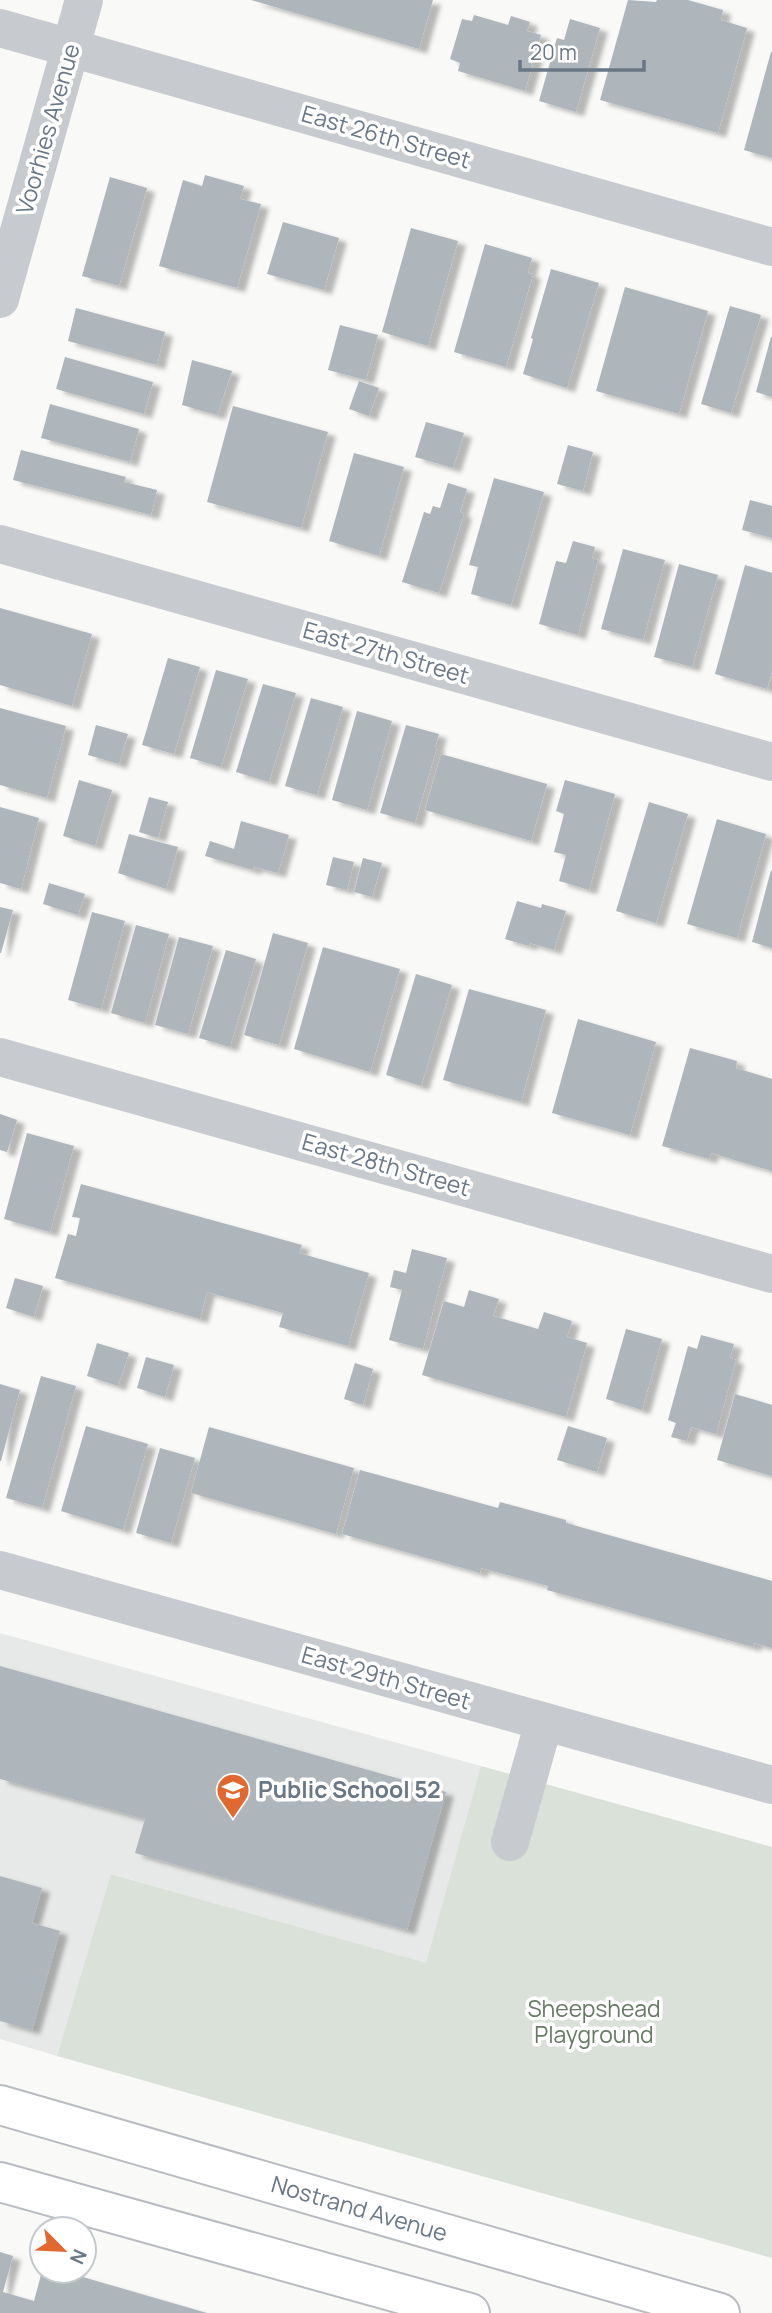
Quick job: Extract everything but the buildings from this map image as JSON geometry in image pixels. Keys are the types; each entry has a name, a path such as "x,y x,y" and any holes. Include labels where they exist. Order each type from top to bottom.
{"main road":[{"name":"Nostrand Avenue","path":"0,2105 720,2313"},
{"path":"0,2182 470,2313"}],"street":[{"name":"Voorhies Avenue","path":"0,299 84,0"},
{"name":"East 26th Street","path":"0,28 772,247"},
{"name":"East 27th Street","path":"0,544 772,762"},
{"name":"East 28th Street","path":"0,1057 772,1274"},
{"name":"East 29th Street","path":"0,1570 772,1785"},
{"path":"510,1842 544,1722"}],"shaded area":[{"name":"Public School 52","path":"0,1633 481,1766 427,1964 112,1874 57,2056 0,2039"}],"green space":[{"name":"Sheepshead Playground","path":"481,1766 772,1847 772,2258 57,2056 111,1874 426,1963"}],"place":[{"name":"Public School 52","path":"233,1820"}]}
